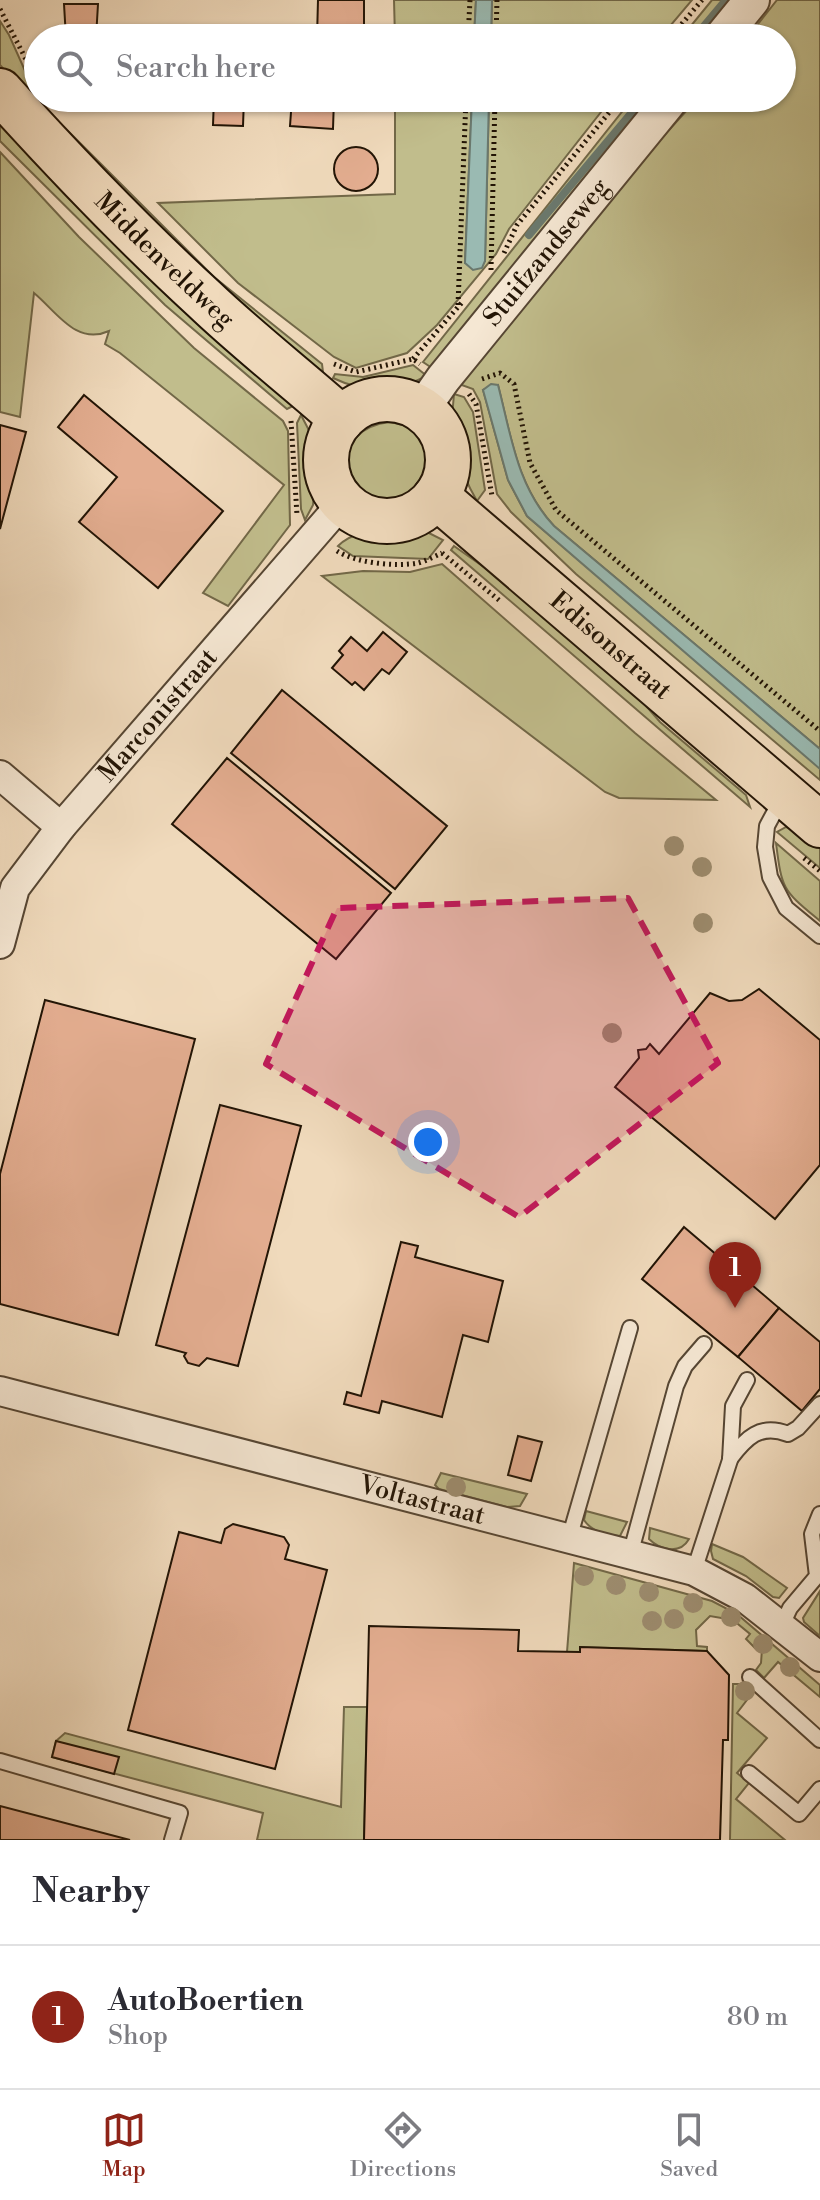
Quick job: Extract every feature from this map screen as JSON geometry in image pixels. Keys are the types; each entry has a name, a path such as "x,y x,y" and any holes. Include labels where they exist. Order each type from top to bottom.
{"main road":[{"name":"Middenveldweg","path":"0,91 79,178 151,249 342,419"},
{"path":"380,399 395,399 422,409 436,423 445,441 448,460 445,479 436,496 423,509 391,521 365,516 343,502 332,487 326,469 326,451 331,434 342,419 352,409 380,399"},
{"name":"Edisonstraat","path":"436,496 820,825"}],"street":[{"path":"732,24 752,0"},
{"name":"Stuifzandseweg","path":"422,409 443,379 661,112"},
{"name":"Marconistraat","path":"0,944 15,888 61,827 343,502"},
{"path":"0,775 61,827"},
{"name":"Voltastraat","path":"0,1391 694,1571 745,1598 820,1657"}],"lane":[{"path":"784,795 767,826 765,847 770,877 786,908 820,936"},
{"path":"569,1539 630,1328"},
{"path":"630,1555 676,1386 685,1366 704,1344"},
{"path":"694,1571 730,1460 733,1406 747,1380"},
{"path":"730,1460 743,1442 762,1431 776,1429 788,1434 798,1428 820,1404"},
{"path":"782,1625 790,1608 817,1576 812,1534 820,1514"},
{"path":"750,1677 820,1740"},
{"path":"0,1761 180,1813 172,1840"},
{"path":"749,1773 799,1814 820,1789"}],"path":[{"path":"469,24 470,0"},
{"path":"496,24 497,0"},
{"path":"682,24 702,0"},
{"path":"0,9 24,55"},
{"path":"458,307 465,112"},
{"path":"491,270 495,112"},
{"path":"482,279 503,256 517,225 610,112"},
{"path":"413,359 466,298"},
{"path":"465,392 484,378 500,373 514,384 530,463 556,510 820,731"}],"highlighted area":[{"path":"628,898 718,1063 519,1217 266,1064 337,908"}],"shaded area":[{"path":"394,0 476,0 475,24 395,24"},
{"path":"492,0 692,0 672,24 491,24"},
{"path":"712,0 738,0 718,24 692,24"},
{"path":"777,0 820,0 820,749 554,526 523,477 498,385 483,390 508,480 527,516 820,765 820,780 576,574 511,512 497,494 480,402 473,389 459,384 552,259 685,112 796,112 796,24 758,24"},
{"path":"0,21 24,68 24,92 0,65"},
{"path":"42,112 49,112 214,277 322,364 323,372 246,316 120,198"},
{"path":"395,112 471,112 465,263 485,261 489,112 601,112 509,229 496,254 437,325 407,353 356,368 334,357 238,283 158,203 395,194"},
{"path":"622,112 645,112 432,368 423,362"},
{"path":"0,113 293,406 287,409 165,305 0,141"},
{"path":"0,152 79,237 194,348 283,421 288,431 290,525 228,606 203,593 284,485 105,344 109,331 86,334 77,330 34,293 20,417 0,412"},
{"path":"413,365 427,376 392,388 356,386 333,378 335,374 363,377"},
{"path":"454,394 464,397 473,412 485,490 477,501 464,476 456,450"},
{"path":"301,415 314,440 313,505 305,520 301,509 297,423"},
{"path":"390,422 415,431 424,439 430,453 429,468 422,482 408,495 394,499 372,497 359,489 350,477 346,464 348,450 356,437 370,427"},
{"path":"427,532 443,540 428,559 353,556 338,546 362,533"},
{"path":"454,546 539,606 621,677 660,722 746,795 750,807 451,550"},
{"path":"442,564 716,800 619,798 605,792 322,576 363,571 410,572"},
{"path":"786,827 796,828 820,847 820,868 777,832"},
{"path":"776,843 820,881 820,921 786,888"},
{"path":"441,1473 527,1494 520,1506 507,1507 439,1489 435,1485"},
{"path":"586,1511 627,1522 620,1536 605,1533 587,1524 584,1520"},
{"path":"650,1528 689,1539 675,1549 664,1548 649,1539"},
{"path":"712,1544 743,1557 787,1588 779,1598 773,1597 746,1576 713,1559"},
{"path":"574,1563 712,1601 737,1614 820,1685 820,1697 778,1662 764,1678 756,1670 761,1663 762,1649 758,1645 755,1648 746,1639 750,1634 733,1620 710,1616 696,1630 697,1646 707,1647 707,1651 581,1647 580,1652 567,1652"},
{"path":"820,1591 820,1636 803,1618"},
{"path":"747,1679 756,1688 737,1713 767,1738 737,1773 749,1783 736,1799 785,1840 730,1840 733,1684 742,1684"},
{"path":"344,1707 367,1707 364,1840 257,1840 263,1813 52,1757 56,1741 65,1733 341,1807"}],"water":[{"path":"476,0 492,0 491,24 475,24"},
{"path":"471,112 489,112 485,261 482,268 473,270 465,263"},
{"path":"491,384 498,385 523,477 531,495 554,526 820,749 820,769 527,516 508,480 483,390"}],"building":[{"path":"318,0 364,0 364,24 317,24"},
{"path":"64,4 98,4 97,24 65,24"},
{"path":"213,112 244,112 243,126 213,125"},
{"path":"291,112 334,112 333,129 290,126"},
{"path":"356,147 372,153 378,169 372,185 356,191 340,185 334,169 340,153"},
{"path":"84,395 223,511 158,588 79,522 117,477 58,427"},
{"path":"0,425 26,432 0,529"},
{"path":"383,632 407,652 389,674 382,669 364,690 355,682 352,685 332,668 343,655 339,651 351,637 367,651"},
{"path":"282,690 447,826 395,889 231,753"},
{"path":"227,758 391,893 336,959 172,824"},
{"path":"759,989 820,1040 820,1165 775,1219 615,1087 639,1058 638,1050 646,1049 650,1044 659,1054 710,993 729,1001 742,1000"},
{"path":"45,1000 195,1039 118,1335 0,1304 0,1174"},
{"path":"220,1105 301,1126 238,1366 207,1358 199,1366 188,1363 184,1356 186,1353 156,1345"},
{"path":"684,1227 779,1308 738,1357 642,1279"},
{"path":"401,1242 418,1246 415,1257 503,1281 488,1342 463,1335 442,1417 382,1401 379,1413 344,1404 347,1392 361,1396"},
{"path":"779,1308 820,1342 820,1389 802,1411 738,1357"},
{"path":"518,1436 542,1442 531,1481 508,1475"},
{"path":"233,1524 284,1537 289,1545 285,1559 327,1570 275,1769 128,1730 179,1532 221,1543 225,1529"},
{"path":"369,1626 519,1630 518,1651 580,1652 580,1647 707,1651 729,1675 728,1740 723,1740 720,1840 364,1840"},
{"path":"56,1741 119,1757 114,1774 52,1757"},
{"path":"0,1806 130,1840 0,1840"}],"waterway":[{"path":"706,24 726,0"},
{"path":"529,235 632,112"}],"place":[{"name":"AutoBoertien","path":"735,1308"}]}
